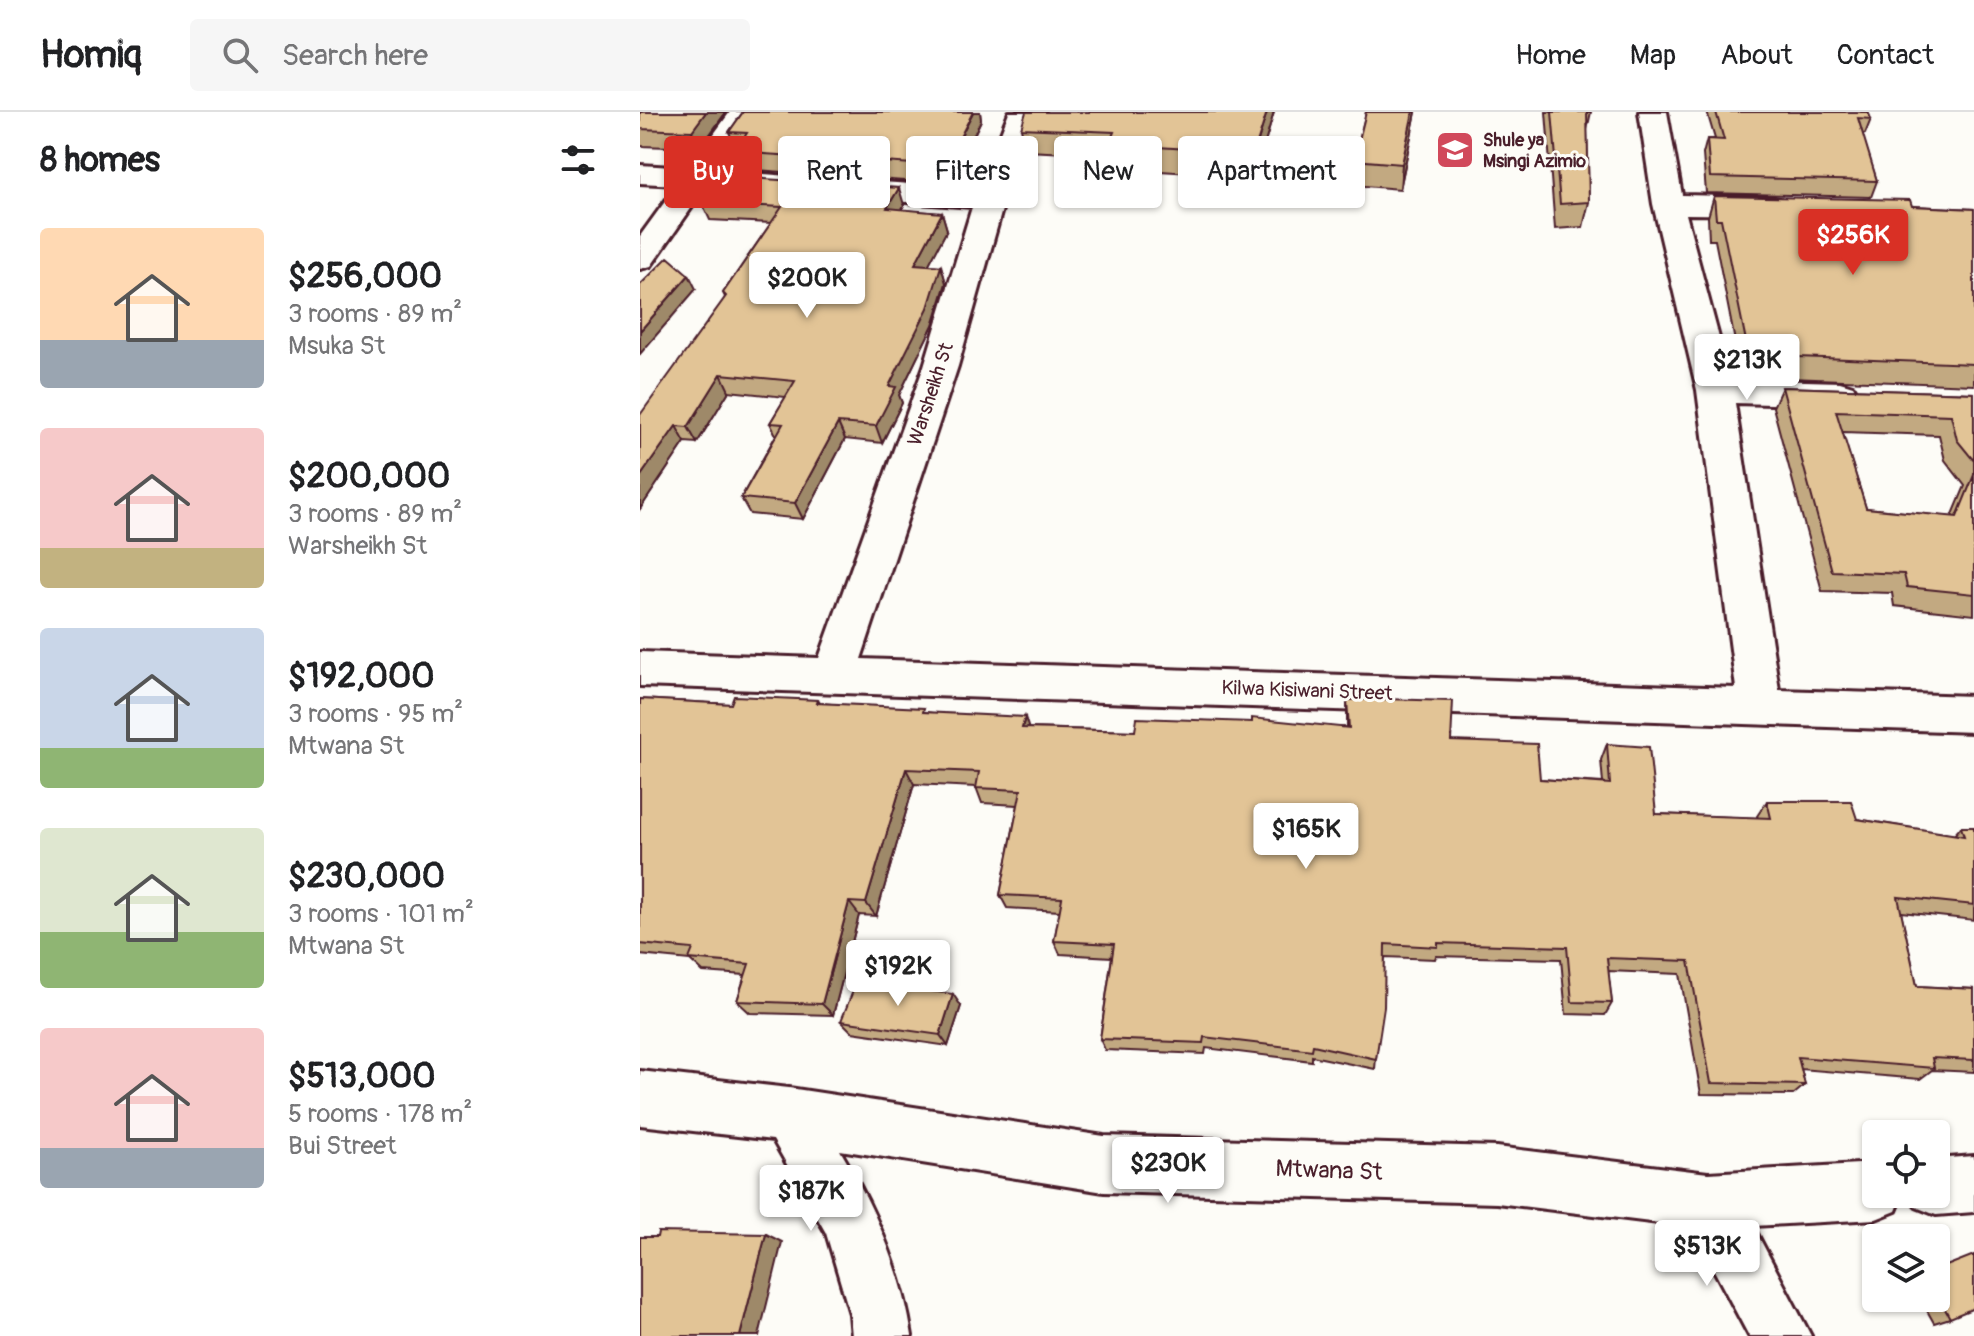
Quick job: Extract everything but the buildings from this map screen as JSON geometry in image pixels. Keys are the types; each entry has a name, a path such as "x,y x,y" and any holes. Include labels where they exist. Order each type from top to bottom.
{"street":[{"path":"728,136 744,112"},
{"name":"Warsheikh St","path":"1014,136 1023,112"},
{"path":"1653,112 1668,204 1715,390 1760,705"},
{"path":"640,174 664,175"},
{"path":"762,182 906,193"},
{"path":"1668,204 1806,207"},
{"path":"640,259 678,208"},
{"name":"Warsheikh St","path":"834,675 941,366 987,208"},
{"path":"1715,390 1867,395"},
{"name":"Kilwa Kisiwani Street","path":"640,669 1974,714"},
{"name":"Mtwana St","path":"640,1098 789,1115 1104,1164 1497,1175 1708,1201 1862,1192"},
{"path":"789,1115 851,1222 879,1314 882,1336"},
{"path":"1950,1186 1974,1184"},
{"path":"1708,1201 1781,1336"}],"place":[{"name":"Shule ya Msingi Azimio","path":"1455,150"}]}
